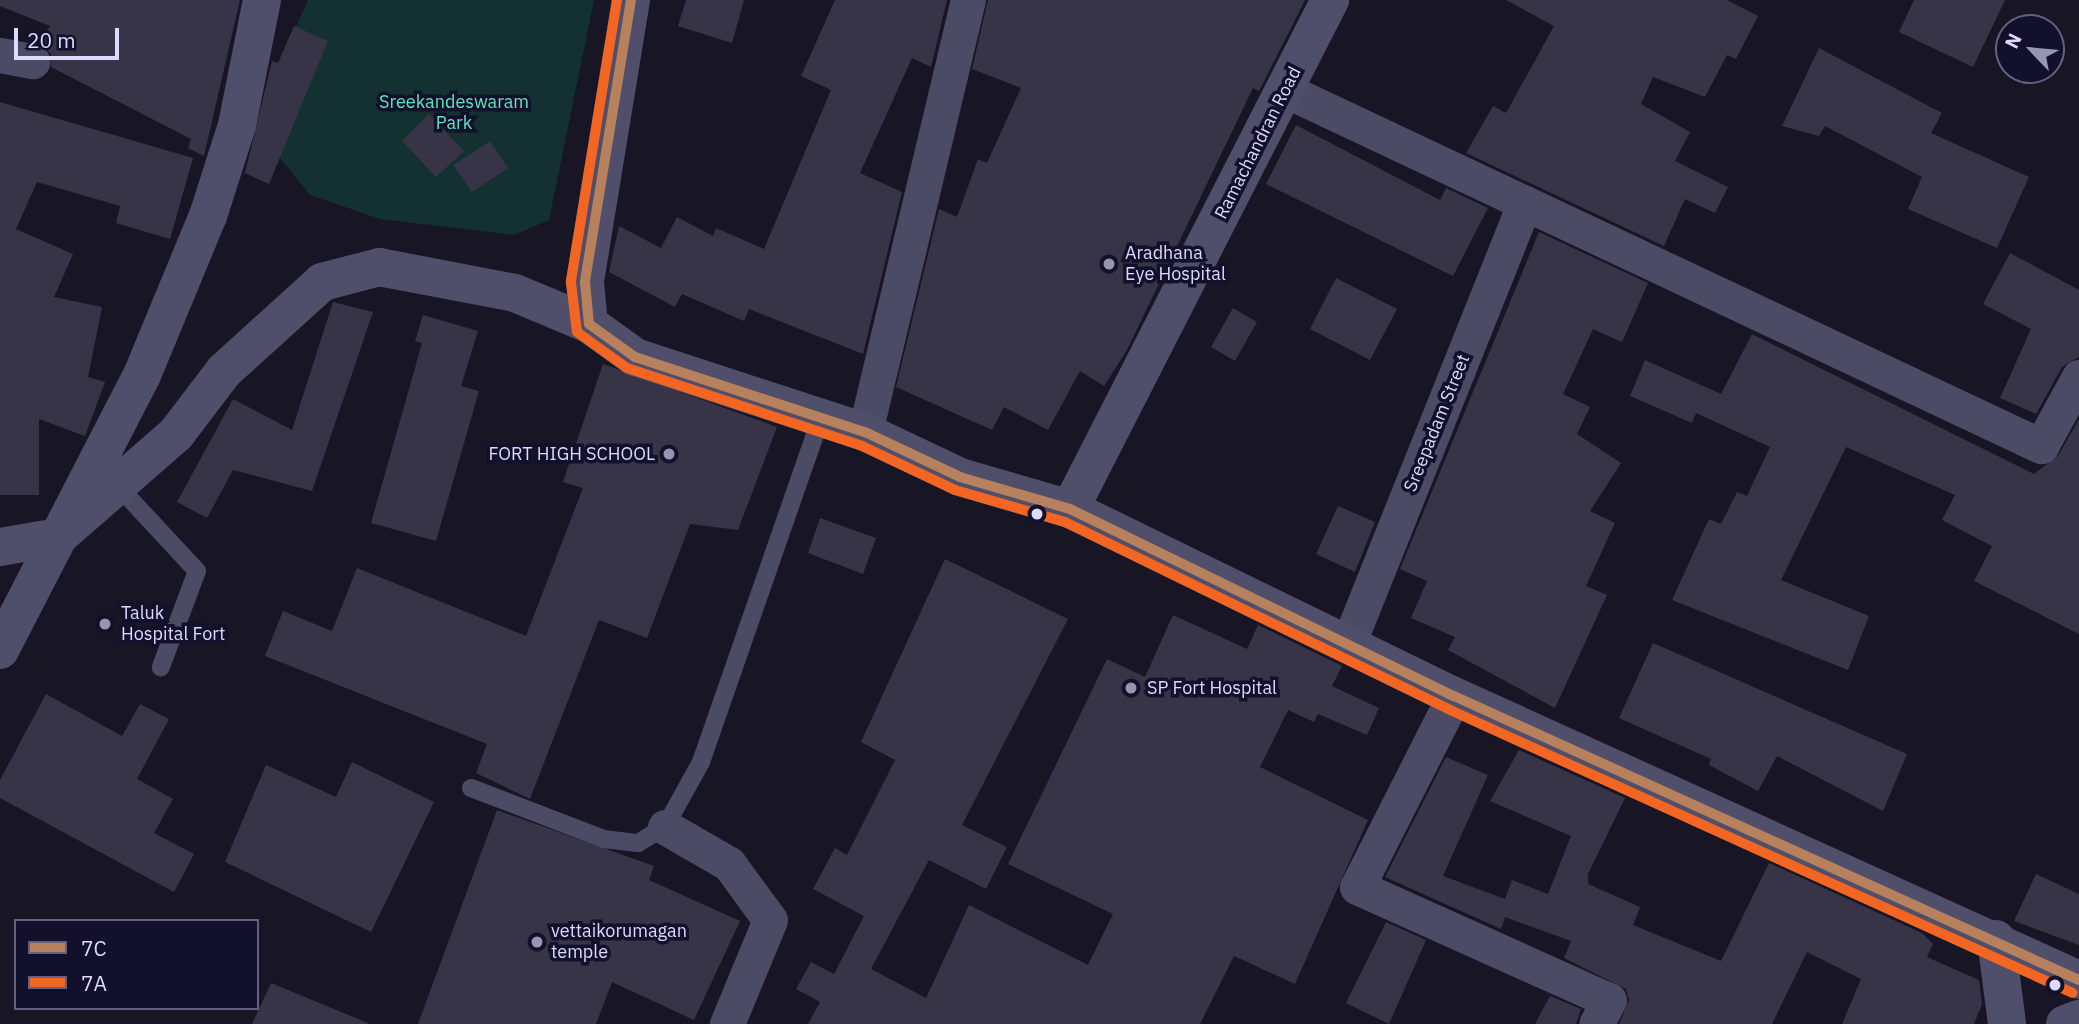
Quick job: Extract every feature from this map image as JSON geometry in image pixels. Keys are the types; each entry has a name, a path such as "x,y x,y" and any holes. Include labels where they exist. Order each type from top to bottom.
{"main road":[{"path":"0,650 142,375 208,216 237,125 262,0"},
{"path":"589,324 585,282 631,0"},
{"name":"Ramachandran Road","path":"1070,509 1330,0"},
{"path":"0,547 58,537 176,434 270,325 322,282 379,267 515,293 589,324 635,356 865,432 960,477 1070,509 1349,642 1454,696 1996,939 2079,980"},
{"path":"1996,939 2007,1024"},
{"path":"2065,1024 2079,1018"}],"street":[{"path":"865,432 968,0"},
{"path":"1285,90 2040,446 2079,377"},
{"name":"Sreepadam Street","path":"1349,642 1525,204"},
{"path":"1454,696 1357,887 1609,1000 1596,1024"},
{"path":"665,827 730,864 770,920 727,1024"}],"lane":[{"path":"471,788 604,839 638,843 665,827 701,762 821,418"},
{"path":"117,485 197,571 161,667"}],"green space":[{"name":"Sreekandeswaram Park","path":"308,0 594,0 549,220 514,235 380,219 310,195 280,158 267,92"}],"building":[{"path":"0,0 240,0 204,156 188,148 191,139 51,67 51,54 41,44 50,26 0,6"},
{"path":"686,0 744,0 732,43 678,26"},
{"path":"835,0 947,0 931,67 912,58 860,173 902,192 863,354 749,309 744,321 682,294 675,307 609,272 619,226 661,248 677,217 713,236 716,228 764,249 831,90 801,76"},
{"path":"988,0 1305,0 1259,91 1253,88 1127,350 1104,386 1080,371 1048,430 1004,407 992,430 896,387 939,209 957,217 978,159 987,163 1021,88 972,69"},
{"path":"1506,0 1727,0 1758,16 1736,59 1727,55 1705,97 1653,77 1641,104 1690,132 1675,161 1728,187 1715,213 1685,199 1664,246 1466,153 1493,106 1506,113 1554,26"},
{"path":"1914,0 2005,0 1998,14 1995,14 1995,21 1973,67 1899,32"},
{"path":"294,26 328,41 269,184 245,173 272,61 278,63"},
{"path":"1819,48 1942,113 1931,133 2029,177 1997,248 1908,209 1922,177 1825,126 1819,136 1782,126"},
{"path":"0,102 193,158 170,239 116,223 120,206 37,182 16,229 73,254 54,297 102,307 88,377 105,382 85,436 39,419 39,495 0,495"},
{"path":"429,114 464,151 436,177 402,141"},
{"path":"1296,125 1440,200 1446,188 1488,208 1453,276 1266,184"},
{"path":"490,141 508,168 472,192 453,165"},
{"path":"1539,232 1648,283 1622,342 1593,329 1563,394 1590,407 1577,434 1621,463 1590,511 1615,523 1586,586 1607,595 1555,708 1448,650 1455,637 1411,618 1427,581 1400,569"},
{"path":"2010,253 2079,290 2079,357 2062,367 2036,414 2000,398 2031,329 1983,304"},
{"path":"1336,278 1397,309 1370,360 1310,329"},
{"path":"333,302 373,312 312,491 233,470 207,518 177,502 233,399 292,430"},
{"path":"1233,308 1257,322 1235,361 1211,347"},
{"path":"423,315 478,331 461,386 479,391 436,541 371,523 422,343 415,341"},
{"path":"1752,334 2034,474 2058,456 2079,419 2079,634 1974,581 1992,546 1942,520 1955,495 1846,447 1781,580 1869,616 1848,670 1672,600 1709,519 1721,524 1737,492 1747,496 1770,447 1696,413 1692,423 1630,396 1645,360 1721,394"},
{"path":"603,364 777,427 738,530 690,524 647,638 599,620 530,799 476,773 487,744 265,656 283,611 332,631 357,568 526,636 583,488 563,482"},
{"path":"1338,506 1375,522 1355,572 1316,554"},
{"path":"820,518 876,538 863,574 808,553"},
{"path":"945,559 1068,619 962,825 1007,847 986,889 929,860 871,969 926,998 969,905 1088,965 1113,914 1008,864 1107,659 1145,677 1173,615 1247,649 1258,625 1342,666 1332,686 1379,708 1367,735 1318,714 1314,722 1288,710 1260,767 1368,820 1295,984 1234,956 1200,1024 808,1024 820,1002 796,989 811,962 834,974 864,916 813,889 835,848 847,855 895,760 861,742"},
{"path":"1653,643 1907,754 1883,811 1777,756 1758,791 1709,765 1711,759 1619,718"},
{"path":"46,694 122,736 140,704 169,719 137,779 173,799 154,833 194,854 174,892 0,798 0,780"},
{"path":"1519,750 1625,798 1588,874 1588,884 1640,907 1633,925 1721,961 1769,863 1922,933 1933,944 1927,957 1979,980 1982,1004 1974,1024 1842,1024 1861,979 1807,952 1772,1024 1619,1024 1629,1000 1626,989 1564,958 1571,941 1505,917 1501,929 1385,877 1446,757 1488,775 1443,876 1505,899 1512,880 1548,894 1571,836 1490,801"},
{"path":"352,762 434,802 371,932 225,862 266,765 336,797"},
{"name":"vettaikorumagan temple","path":"497,810 654,866 649,880 740,921 694,1020 612,982 596,1024 418,1024"},
{"path":"2036,874 2079,894 2079,945 2014,921"},
{"path":"1386,922 1426,940 1389,1024 1346,1003"},
{"path":"271,983 368,1024 252,1024"},
{"path":"1550,996 1581,1009 1576,1024 1535,1024"}],"transit line":[{"name":"7A","path":"617,0 571,282 577,332 627,368 860,445 955,490 1065,522 1448,709 2073,993"},
{"name":"7C","path":"631,0 585,282 589,324 635,357 865,432 960,477 1070,509 1454,696 2079,980"}],"place":[{"name":"Aradhana Eye Hospital","path":"1109,264"},
{"name":"FORT HIGH SCHOOL","path":"669,454"},
{"name":"Taluk Hospital Fort","path":"105,624"},
{"name":"SP Fort Hospital","path":"1131,688"},
{"name":"vettaikorumagan temple","path":"537,942"}]}
